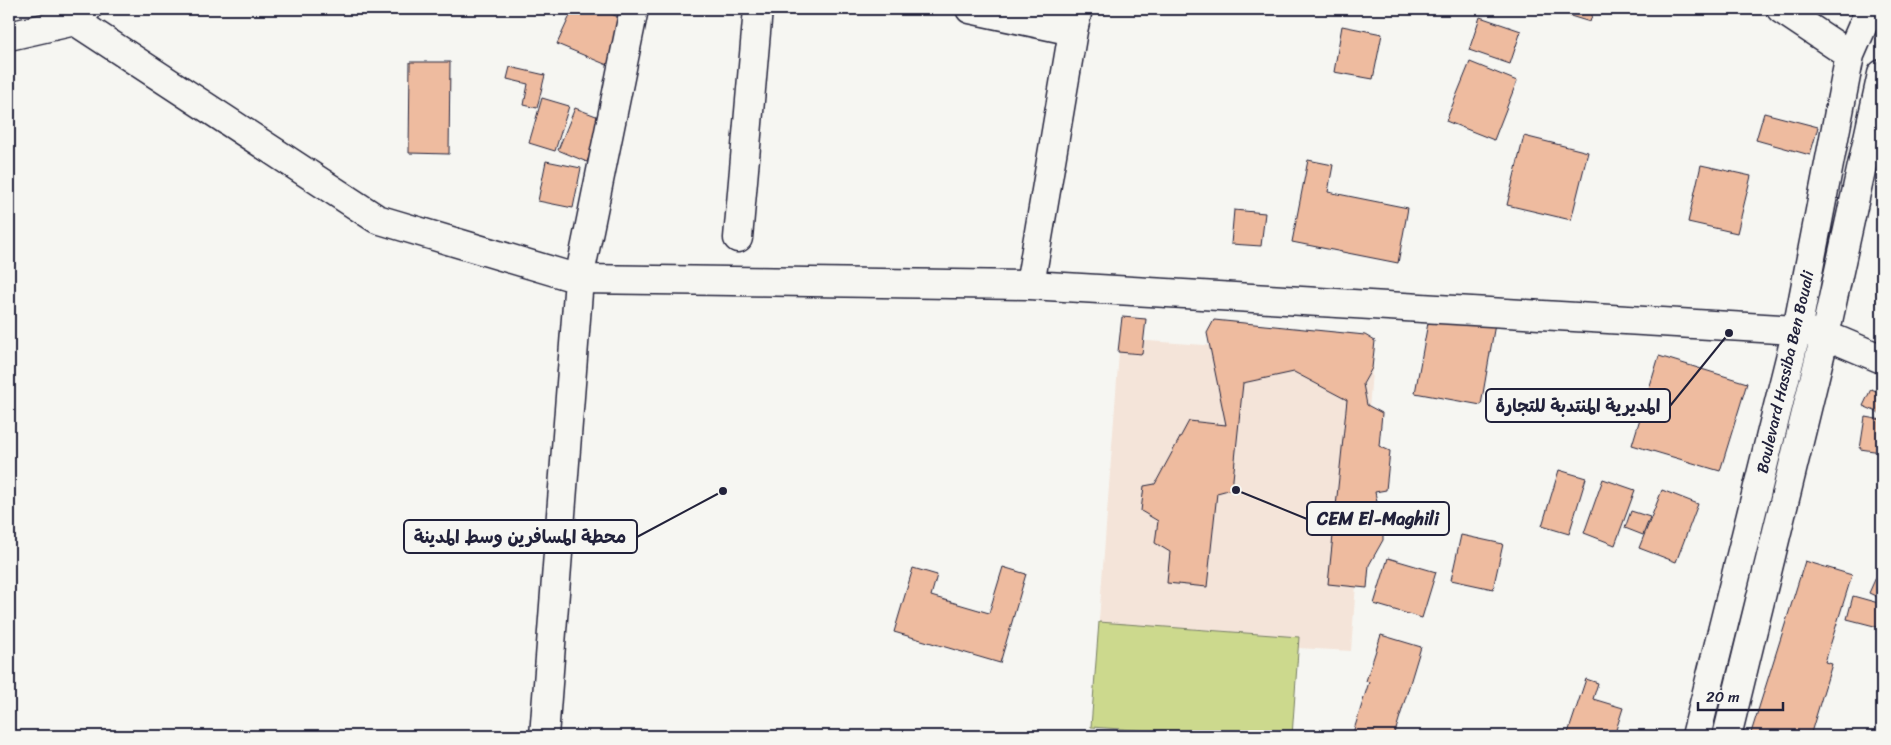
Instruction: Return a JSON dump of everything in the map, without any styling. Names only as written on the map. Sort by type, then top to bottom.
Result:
[{"type":"street","points":[[544,736],[579,279],[634,9]]},
{"type":"street","points":[[738,238],[758,9]]},
{"type":"street","points":[[970,9],[1075,20],[1030,284]]},
{"type":"street","points":[[1781,9],[1850,55]]},
{"type":"street","name":"Boulevard Hassiba Ben Bouali","points":[[1696,736],[1797,330],[1850,55],[1870,9]]},
{"type":"street","points":[[9,36],[78,13],[377,219],[579,279],[1030,284],[1797,330],[1825,335],[1882,359]]},
{"type":"street","points":[[1727,736],[1825,335],[1882,74]]},
{"type":"shaded area","points":[[1120,339],[1373,357],[1351,651],[1298,648],[1292,736],[1224,736],[1091,727]]},
{"type":"green space","points":[[1099,622],[1299,637],[1292,736],[1224,736],[1091,727]]},
{"type":"building","points":[[573,9],[599,9],[631,22],[612,67],[557,44]]},
{"type":"building","points":[[1555,9],[1594,9],[1590,22],[1554,11]]},
{"type":"building","points":[[1480,17],[1521,31],[1510,64],[1469,50]]},
{"type":"building","points":[[1342,26],[1382,34],[1373,79],[1334,72]]},
{"type":"building","points":[[410,62],[450,62],[449,154],[409,153]]},
{"type":"building","points":[[1470,62],[1517,81],[1494,140],[1446,121]]},
{"type":"building","points":[[510,67],[545,75],[537,108],[524,105],[528,84],[507,79]]},
{"type":"building","points":[[542,98],[569,106],[555,151],[529,143]]},
{"type":"building","points":[[575,108],[604,119],[587,162],[558,150]]},
{"type":"building","points":[[1764,113],[1818,127],[1810,155],[1756,140]]},
{"type":"building","points":[[1524,136],[1588,152],[1571,220],[1507,205]]},
{"type":"building","points":[[1308,160],[1333,165],[1328,192],[1408,208],[1398,263],[1292,242]]},
{"type":"building","points":[[546,161],[581,168],[573,208],[538,201]]},
{"type":"building","points":[[1701,165],[1751,176],[1737,233],[1688,222]]},
{"type":"building","points":[[1234,210],[1265,213],[1261,246],[1231,244]]},
{"type":"building","points":[[1430,312],[1495,324],[1481,405],[1415,393]]},
{"type":"building","points":[[1122,317],[1146,319],[1142,354],[1118,352]]},
{"type":"building","points":[[1214,320],[1365,335],[1375,341],[1372,368],[1363,384],[1367,405],[1382,413],[1379,446],[1390,451],[1386,490],[1375,492],[1383,540],[1369,565],[1367,588],[1328,584],[1347,400],[1294,372],[1243,383],[1232,489],[1217,493],[1207,587],[1167,583],[1170,552],[1155,543],[1158,521],[1141,511],[1144,486],[1155,484],[1189,421],[1226,425],[1207,333]]},
{"type":"building","points":[[1659,356],[1747,383],[1720,471],[1632,445]]},
{"type":"building","points":[[1871,389],[1882,393],[1882,414],[1863,406]]},
{"type":"building","points":[[1865,417],[1882,420],[1881,452],[1860,449]]},
{"type":"building","points":[[1559,470],[1586,478],[1569,534],[1542,526]]},
{"type":"building","points":[[1603,479],[1635,490],[1615,545],[1584,533]]},
{"type":"building","points":[[1662,490],[1698,504],[1676,562],[1639,548]]},
{"type":"building","points":[[1631,511],[1650,517],[1643,535],[1625,528]]},
{"type":"building","points":[[1461,535],[1503,544],[1493,589],[1451,580]]},
{"type":"building","points":[[1388,558],[1436,572],[1422,618],[1374,604]]},
{"type":"building","points":[[1805,561],[1852,575],[1825,662],[1832,664],[1810,736],[1750,736]]},
{"type":"building","points":[[1882,564],[1882,599],[1869,593]]},
{"type":"building","points":[[1003,567],[1026,574],[1000,663],[894,632],[913,568],[937,575],[931,596],[989,613]]},
{"type":"building","points":[[1853,596],[1882,604],[1882,628],[1847,619]]},
{"type":"building","points":[[1381,635],[1421,647],[1394,736],[1352,736],[1369,682],[1366,681]]},
{"type":"building","points":[[1586,679],[1598,683],[1593,699],[1623,708],[1614,736],[1567,736]]},
{"type":"place","name":"المديرية المنتدبة للتجارة","points":[[1729,333]]},
{"type":"place","name":"CEM El-Maghili","points":[[1236,490]]},
{"type":"place","name":"محطة المسافرين وسط المدينة","points":[[723,491]]}]
